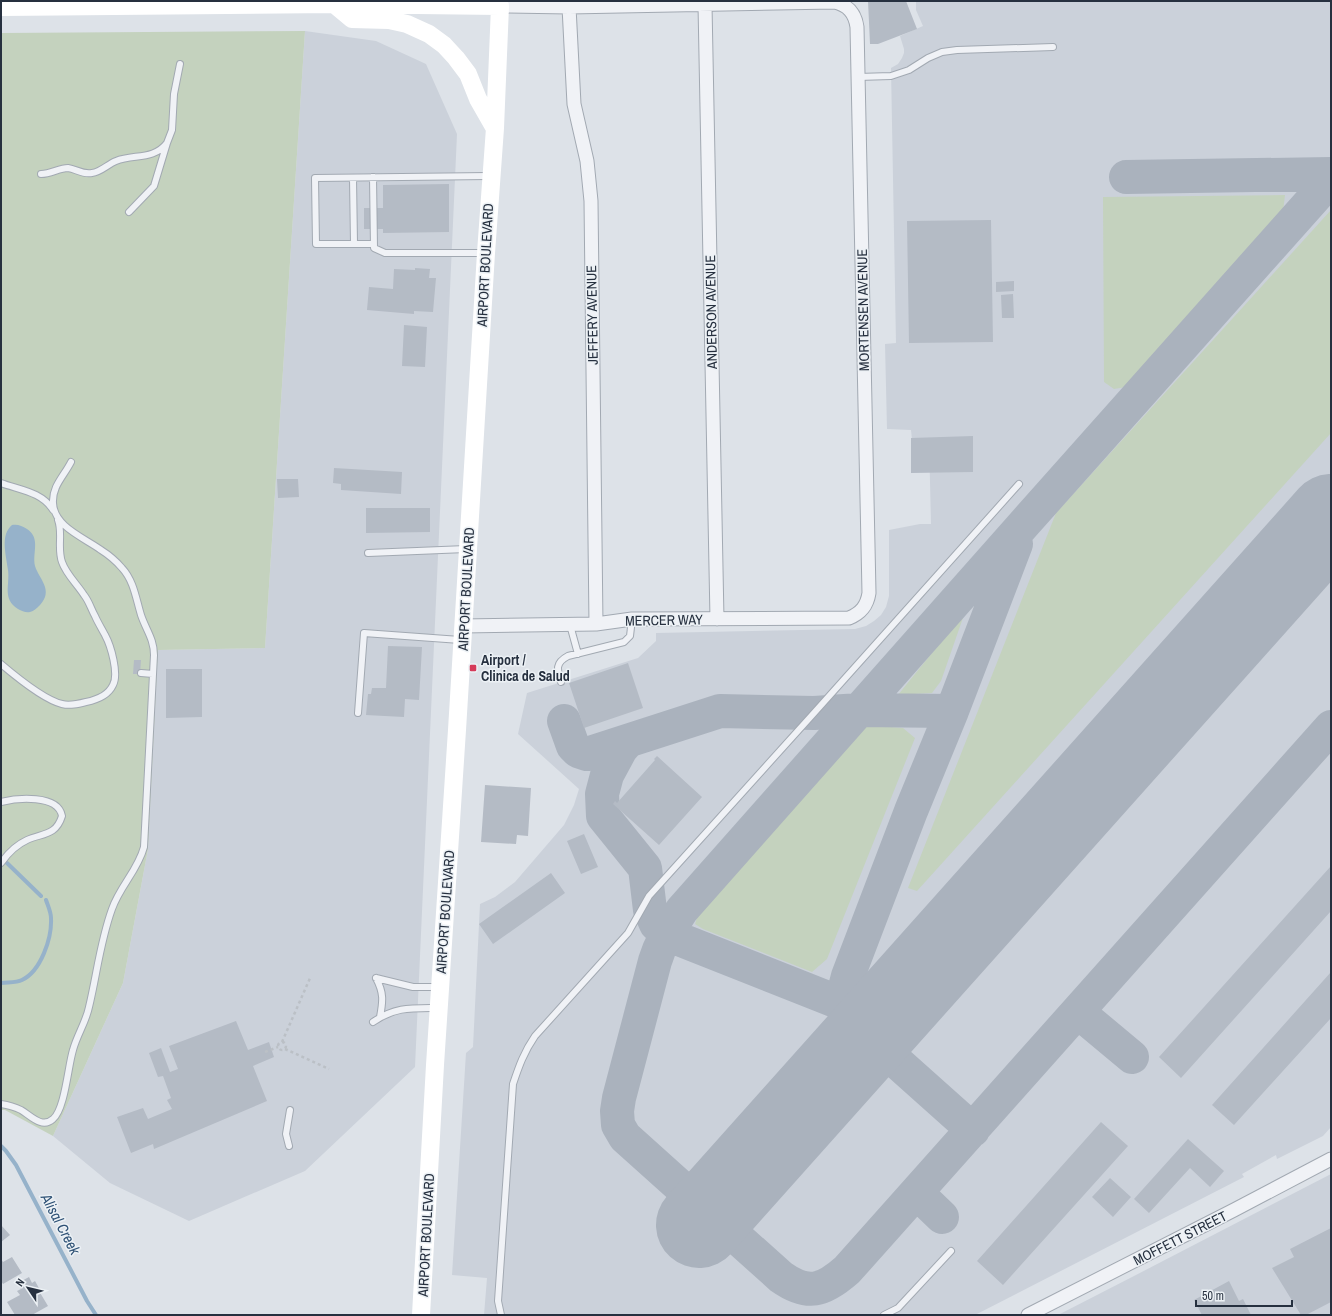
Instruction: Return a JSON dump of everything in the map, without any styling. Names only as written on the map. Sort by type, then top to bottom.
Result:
[{"type":"main road","points":[[1,7],[334,4],[500,6]]},
{"type":"main road","points":[[334,4],[352,19],[389,20],[407,24],[429,34],[444,45],[468,74],[478,99],[494,128]]},
{"type":"main road","name":"AIRPORT BOULEVARD","points":[[421,1315],[494,128],[500,6]]},
{"type":"street","points":[[500,6],[569,7],[704,3],[834,2]]},
{"type":"street","name":"MORTENSEN AVENUE","points":[[834,2],[844,5],[851,11],[856,19],[857,27],[870,593],[868,602],[863,610]]},
{"type":"street","name":"ANDERSON AVENUE","points":[[704,3],[717,619]]},
{"type":"street","name":"JEFFERY AVENUE","points":[[569,7],[574,104],[587,161],[591,201],[596,624]]},
{"type":"street","name":"MERCER WAY","points":[[463,633],[596,624],[632,619],[849,618],[863,610]]},
{"type":"street","name":"MOFFETT STREET","points":[[1028,1315],[1331,1159]]},
{"type":"lane","points":[[858,77],[891,76],[909,70],[928,58],[942,52],[957,50],[1053,48]]},
{"type":"lane","points":[[130,212],[154,186],[172,130],[174,94],[180,64]]},
{"type":"lane","points":[[41,174],[48,174],[67,168],[85,173],[92,173],[122,159],[152,154],[161,150],[167,144]]},
{"type":"lane","points":[[374,244],[316,244],[315,178],[491,176]]},
{"type":"lane","points":[[373,177],[374,248],[385,253],[486,253]]},
{"type":"lane","points":[[353,178],[354,244]]},
{"type":"lane","points":[[1,664],[25,683],[62,705],[80,704],[101,697],[108,692],[114,682],[115,670],[106,635],[84,595],[62,562],[60,528],[53,503],[55,489],[71,462]]},
{"type":"lane","points":[[1,483],[41,497],[48,502],[56,515],[67,527],[102,550],[126,572],[152,639],[154,650],[144,847],[136,867],[116,897],[108,920],[101,944],[88,1012],[71,1055],[59,1111],[53,1119],[42,1123],[34,1120],[25,1112],[15,1107],[1,1104]]},
{"type":"lane","points":[[501,1315],[498,1301],[513,1084],[521,1060],[527,1048],[535,1036],[628,933],[649,896],[1019,484]]},
{"type":"lane","points":[[368,553],[468,549]]},
{"type":"lane","points":[[561,682],[558,672],[559,663],[563,659],[568,656],[624,642],[628,639],[631,633],[632,619]]},
{"type":"lane","points":[[570,625],[578,654]]},
{"type":"lane","points":[[358,713],[364,633],[463,633]]},
{"type":"lane","points":[[141,673],[153,674]]},
{"type":"lane","points":[[1,802],[40,800],[52,803],[59,809],[62,816],[57,826],[53,830],[47,834],[33,837],[18,845],[10,851],[1,863]]},
{"type":"lane","points":[[380,1018],[382,997],[381,988],[376,978],[413,987],[440,988]]},
{"type":"lane","points":[[373,1022],[395,1010],[411,1008],[439,1008]]},
{"type":"lane","points":[[289,1146],[286,1137],[290,1110]]},
{"type":"lane","points":[[884,1315],[898,1308],[951,1251]]},
{"type":"path","points":[[265,1052],[278,1047],[279,1043],[282,1042],[311,976]]},
{"type":"path","points":[[282,1042],[285,1044],[284,1048]]},
{"type":"path","points":[[278,1047],[282,1050],[284,1048],[329,1069]]},
{"type":"shaded area","points":[[916,1],[1331,1],[1331,1127],[1323,1136],[1277,1159],[1276,1155],[1242,1174],[1244,1177],[975,1315],[484,1315],[487,1278],[452,1275],[466,1053],[473,1047],[480,904],[495,897],[515,882],[564,825],[574,805],[579,789],[518,734],[527,693],[638,658],[656,641],[656,633],[855,629],[866,626],[881,615],[886,607],[889,596],[889,530],[920,524],[931,524],[929,439],[912,440],[911,430],[887,429],[885,344],[896,343],[891,68],[898,64],[904,53],[900,36],[923,26],[916,10]]},
{"type":"shaded area","points":[[305,31],[376,41],[426,64],[457,134],[415,1067],[305,1171],[189,1221],[110,1183],[53,1136],[123,983],[148,849],[158,650],[265,648]]},
{"type":"shaded area","points":[[1331,1174],[1331,1315],[1058,1315],[1134,1276]]},
{"type":"green space","points":[[305,31],[265,648],[158,650],[148,849],[123,983],[53,1136],[5,1110],[1,1110],[1,33]]},
{"type":"green space","points":[[1285,195],[1283,212],[1126,387],[1114,389],[1104,382],[1103,197]]},
{"type":"green space","points":[[1331,210],[1331,433],[917,891],[908,888],[1056,513]]},
{"type":"green space","points":[[965,612],[941,681],[932,693],[898,695]]},
{"type":"green space","points":[[867,725],[903,728],[915,738],[827,959],[812,972],[703,929],[695,924],[699,911]]},
{"type":"water","points":[[12,525],[22,526],[34,537],[35,566],[46,589],[44,600],[37,608],[30,612],[18,609],[13,605],[8,596],[8,570],[5,539],[8,529]]},
{"type":"building","points":[[868,1],[906,1],[917,29],[878,44],[870,44]]},
{"type":"building","points":[[449,184],[449,232],[383,233],[383,229],[364,229],[364,208],[383,208],[383,185]]},
{"type":"building","points":[[991,220],[993,342],[909,343],[907,221]]},
{"type":"building","points":[[415,268],[430,269],[429,278],[436,278],[433,312],[414,311],[414,314],[367,310],[369,287],[393,289],[394,269],[415,270]]},
{"type":"building","points":[[1014,281],[1014,291],[996,292],[996,282]]},
{"type":"building","points":[[1013,294],[1014,318],[1002,318],[1001,295]]},
{"type":"building","points":[[404,325],[427,327],[425,367],[402,366]]},
{"type":"building","points":[[973,436],[973,472],[911,473],[911,438]]},
{"type":"building","points":[[334,468],[402,472],[401,494],[341,490],[341,484],[333,483]]},
{"type":"building","points":[[277,479],[298,479],[299,497],[278,498]]},
{"type":"building","points":[[366,508],[430,508],[430,532],[366,533]]},
{"type":"building","points":[[388,646],[422,647],[419,700],[405,699],[404,717],[366,715],[368,694],[371,694],[372,688],[386,688]]},
{"type":"building","points":[[134,660],[141,660],[140,674],[133,674]]},
{"type":"building","points":[[628,663],[643,708],[584,728],[569,683]]},
{"type":"building","points":[[166,669],[202,669],[202,717],[166,718]]},
{"type":"building","points":[[657,756],[702,797],[659,845],[613,804],[615,801],[617,803]]},
{"type":"building","points":[[485,785],[531,788],[528,836],[517,835],[516,844],[481,842]]},
{"type":"building","points":[[584,834],[598,867],[581,874],[567,841]]},
{"type":"building","points":[[1331,866],[1331,911],[1181,1078],[1159,1057]]},
{"type":"building","points":[[551,873],[565,893],[493,944],[479,924]]},
{"type":"building","points":[[1331,972],[1331,1018],[1234,1125],[1212,1105]]},
{"type":"building","points":[[236,1021],[248,1050],[269,1042],[274,1057],[253,1066],[267,1101],[154,1149],[153,1144],[131,1153],[117,1117],[143,1108],[148,1119],[172,1109],[167,1100],[171,1098],[163,1076],[158,1077],[149,1053],[161,1048],[170,1072],[178,1069],[169,1046]]},
{"type":"building","points":[[1101,1122],[1128,1146],[1003,1285],[977,1261]]},
{"type":"building","points":[[1188,1139],[1224,1171],[1210,1187],[1190,1168],[1149,1213],[1134,1199]]},
{"type":"building","points":[[1110,1178],[1131,1197],[1113,1217],[1092,1197]]},
{"type":"building","points":[[1,1225],[10,1235],[1,1242]]},
{"type":"building","points":[[1331,1228],[1331,1302],[1306,1315],[1301,1315],[1272,1268],[1294,1257],[1290,1249]]},
{"type":"building","points":[[12,1257],[22,1273],[3,1284],[1,1281],[1,1259],[3,1262]]},
{"type":"building","points":[[29,1277],[32,1283],[35,1281],[48,1306],[32,1315],[15,1315],[7,1302],[20,1295],[17,1291],[21,1289],[18,1283]]},
{"type":"building","points":[[1229,1281],[1239,1301],[1243,1299],[1251,1315],[1202,1315],[1194,1300]]},
{"type":"waterway","points":[[7,863],[41,896]]},
{"type":"waterway","points":[[1,983],[22,980],[29,976],[40,962],[50,935],[51,926],[51,918],[46,900]]},
{"type":"waterway","name":"Alisal Creek","points":[[1,1146],[16,1165],[87,1301],[96,1315]]},
{"type":"taxiway","points":[[1126,177],[1331,174]]},
{"type":"taxiway","points":[[1331,179],[682,910],[670,928],[657,954],[619,1098],[617,1111],[618,1125],[625,1137],[781,1277],[799,1287],[807,1289],[830,1283],[847,1270],[1331,727]]},
{"type":"taxiway","points":[[973,1130],[851,1021],[845,1009],[844,994],[848,976],[911,811],[952,711],[1016,544]]},
{"type":"taxiway","points":[[564,721],[573,746],[578,751],[587,754],[720,711],[814,713],[860,710],[952,711]]},
{"type":"taxiway","points":[[628,741],[621,749],[607,775],[602,794],[603,816],[645,868],[650,910],[656,924],[666,934],[843,1004]]},
{"type":"taxiway","points":[[1078,1012],[1132,1057]]},
{"type":"taxiway","points":[[917,1193],[942,1217]]},
{"type":"runway","points":[[699,1225],[1331,517]]},
{"type":"place","name":"Airport / Clinica de Salud","points":[[473,668]]}]
